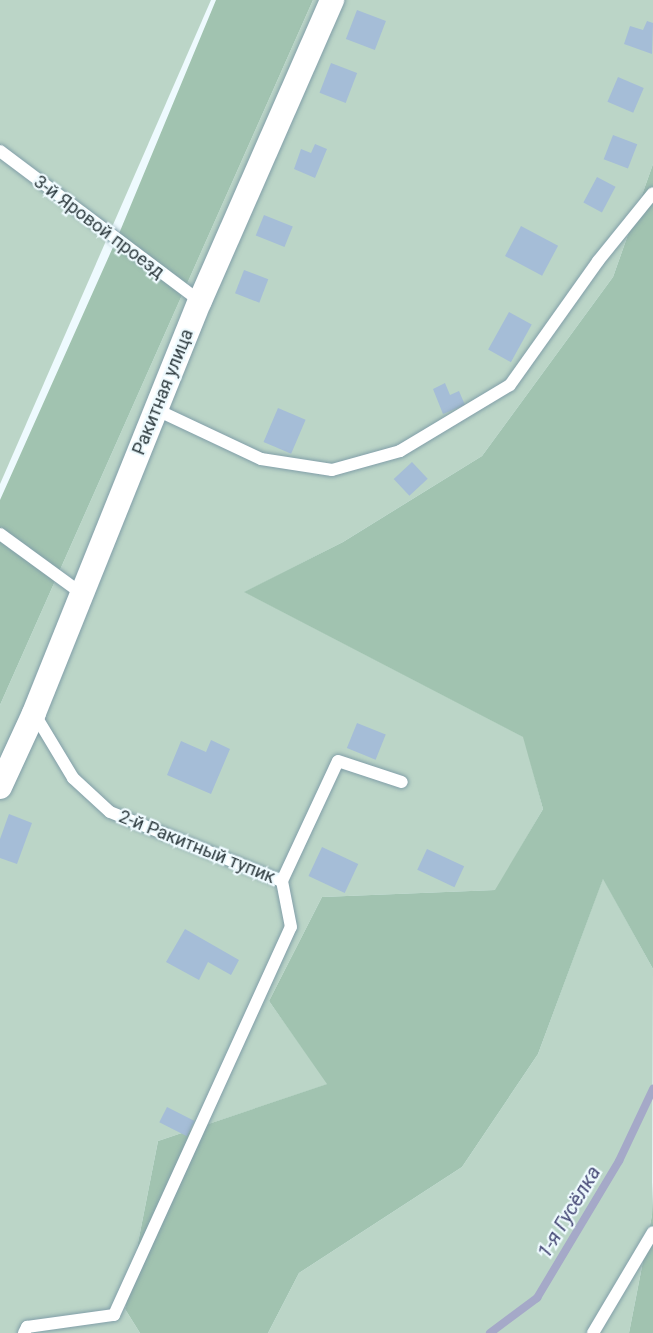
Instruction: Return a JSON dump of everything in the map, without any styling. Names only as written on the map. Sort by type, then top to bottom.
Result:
[{"type":"street","name":"Ракитная улица","points":[[0,787],[34,713],[200,301],[332,0]]},
{"type":"lane","name":"3-й Яровой проезд","points":[[0,151],[200,301]]},
{"type":"lane","points":[[158,410],[261,459],[332,470],[400,451],[510,385],[598,261],[653,193]]},
{"type":"lane","points":[[0,534],[81,593]]},
{"type":"lane","name":"2-й Ракитный тупик","points":[[34,713],[73,777],[111,812],[282,881],[338,761],[402,782]]},
{"type":"lane","points":[[24,1333],[27,1328],[114,1315],[291,927],[282,881]]},
{"type":"lane","points":[[593,1333],[653,1232]]},
{"type":"green space","points":[[0,0],[211,0],[0,484]]},
{"type":"green space","points":[[216,0],[313,0],[0,705],[0,500],[118,236]]},
{"type":"green space","points":[[313,0],[653,0],[653,164],[613,277],[482,456],[343,542],[245,592],[524,737],[543,809],[496,890],[322,897],[269,1001],[328,1084],[158,1141],[125,1309],[140,1333],[0,1333],[0,705]]},
{"type":"green space","points":[[653,164],[653,969],[603,879],[538,1054],[462,1167],[299,1273],[268,1333],[140,1333],[125,1309],[158,1141],[327,1084],[269,1001],[322,897],[495,890],[543,809],[523,737],[244,592],[343,542],[482,456],[613,277]]},
{"type":"green space","points":[[603,878],[653,969],[652,1215],[629,1333],[268,1333],[299,1273],[462,1167],[538,1054]]},
{"type":"green space","points":[[653,1182],[653,1333],[629,1333],[652,1215]]},
{"type":"building","points":[[357,10],[386,21],[375,50],[346,39]]},
{"type":"building","points":[[647,21],[653,23],[652,54],[624,44],[630,26],[643,30]]},
{"type":"building","points":[[331,63],[357,73],[346,103],[320,93]]},
{"type":"building","points":[[618,77],[644,88],[633,113],[607,102]]},
{"type":"building","points":[[613,135],[637,144],[628,169],[604,159]]},
{"type":"building","points":[[315,144],[327,149],[315,178],[294,169],[301,149],[311,153]]},
{"type":"building","points":[[597,177],[616,187],[602,212],[583,203]]},
{"type":"building","points":[[264,215],[293,227],[285,247],[256,235]]},
{"type":"building","points":[[521,226],[558,246],[542,276],[505,256]]},
{"type":"building","points":[[244,270],[268,279],[259,303],[235,293]]},
{"type":"building","points":[[509,312],[532,325],[511,362],[488,350]]},
{"type":"building","points":[[445,383],[450,395],[459,391],[465,405],[443,414],[433,389]]},
{"type":"building","points":[[278,408],[306,420],[291,454],[264,442]]},
{"type":"building","points":[[412,462],[428,479],[409,496],[394,479]]},
{"type":"building","points":[[357,723],[386,735],[376,760],[347,748]]},
{"type":"building","points":[[211,740],[230,749],[211,794],[167,775],[181,741],[206,752]]},
{"type":"building","points":[[9,814],[32,823],[17,864],[0,858],[0,839]]},
{"type":"building","points":[[322,847],[358,864],[345,893],[308,876]]},
{"type":"building","points":[[427,849],[464,866],[454,887],[417,870]]},
{"type":"building","points":[[185,929],[239,960],[231,975],[208,962],[199,980],[166,962]]},
{"type":"building","points":[[167,1107],[195,1121],[187,1136],[159,1122]]},
{"type":"waterway","name":"1-я Гусёлка","points":[[490,1333],[537,1298],[619,1161],[653,1089]]}]
